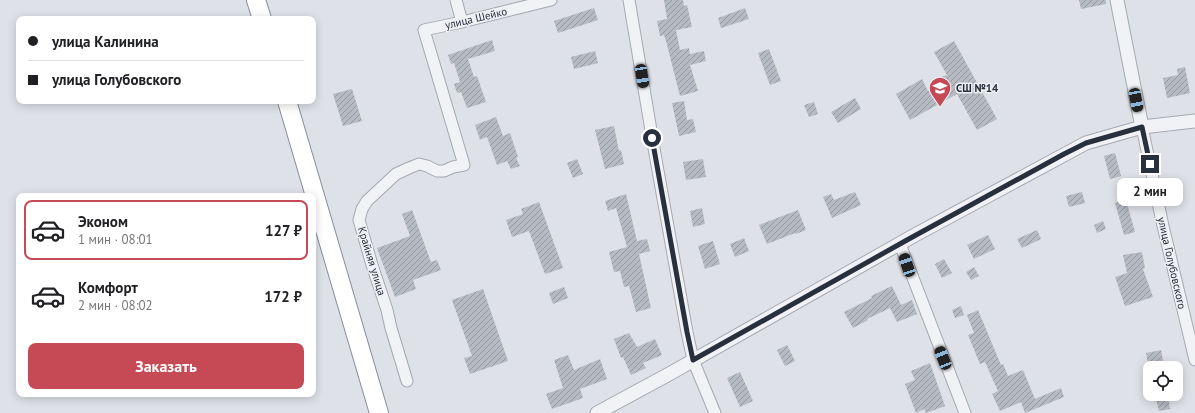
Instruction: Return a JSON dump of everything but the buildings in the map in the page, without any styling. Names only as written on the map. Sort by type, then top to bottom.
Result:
[{"type":"highway","points":[[256,0],[261,16]]},
{"type":"highway","points":[[288,104],[314,193]]},
{"type":"highway","points":[[316,199],[379,413]]},
{"type":"street","points":[[456,0],[462,22]]},
{"type":"street","name":"улица Шейко","points":[[424,30],[551,0]]},
{"type":"street","points":[[629,0],[654,154],[685,324],[693,360],[715,413]]},
{"type":"street","name":"улица Голубовского","points":[[1117,0],[1163,226],[1195,360]]},
{"type":"street","name":"Крайняя улица","points":[[407,381],[391,328],[388,310],[372,265],[359,220],[362,209],[367,201],[396,174],[419,164],[437,171],[444,171],[464,165],[424,30]]},
{"type":"street","points":[[597,413],[900,244],[1086,143],[1142,127],[1195,121]]},
{"type":"street","points":[[900,244],[965,413]]},
{"type":"place","name":"СШ №14","points":[[940,108]]},
{"type":"route","points":[[652,138],[693,360],[907,240],[1086,143],[1142,127],[1150,164]]}]
